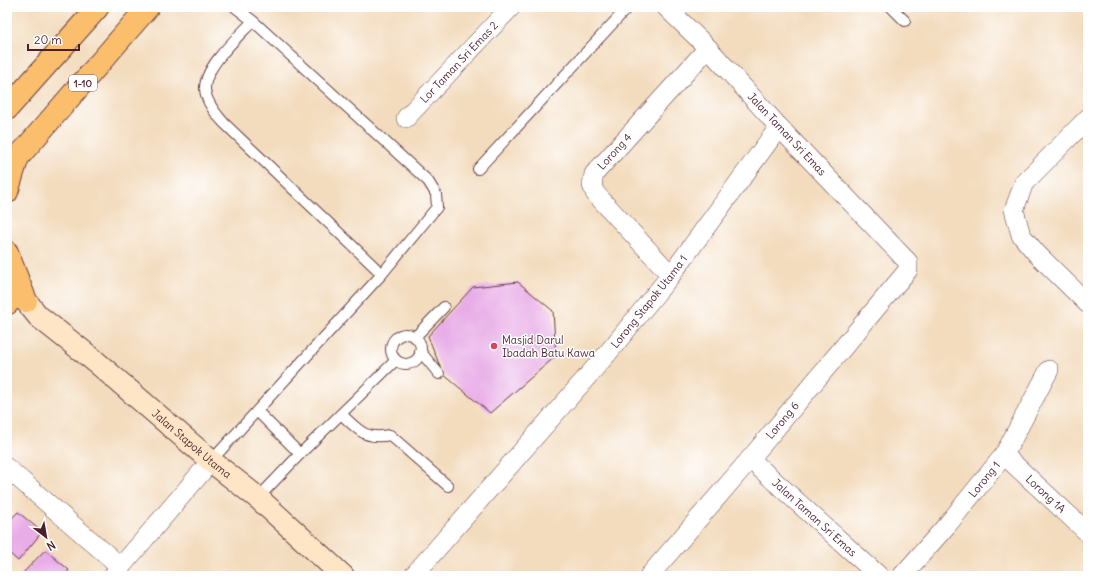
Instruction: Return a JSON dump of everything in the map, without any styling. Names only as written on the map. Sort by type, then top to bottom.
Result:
[{"type":"highway","points":[[7,109],[98,7]]},
{"type":"highway","name":"1-10","points":[[12,165],[148,7]]},
{"type":"highway","points":[[7,192],[12,165]]},
{"type":"highway","points":[[7,252],[15,303]]},
{"type":"main road","name":"Jalan Stapok Utama","points":[[15,303],[95,360],[211,461],[258,498],[343,576]]},
{"type":"street","name":"Lor Taman Sri Emas 2","points":[[406,118],[511,7]]},
{"type":"street","name":"Jalan Taman Sri Emas","points":[[678,11],[708,48],[779,127],[908,262]]},
{"type":"street","name":"Lorong 4","points":[[671,275],[595,193],[592,185],[594,174],[708,48]]},
{"type":"street","points":[[1088,118],[1024,183],[1014,210],[1021,235],[1037,254],[1088,304]]},
{"type":"street","name":"Lorong Stapok Utama 1","points":[[413,576],[607,354],[671,275],[779,127]]},
{"type":"street","name":"Lorong 6","points":[[649,576],[750,459],[908,270],[908,262]]},
{"type":"street","name":"Lorong 1","points":[[902,576],[948,524],[1004,455],[1049,370]]},
{"type":"street","name":"Lorong 1A","points":[[1004,455],[1088,533]]},
{"type":"street","name":"Jalan Taman Sri Emas","points":[[750,459],[879,576]]},
{"type":"street","points":[[7,468],[117,572],[211,461]]},
{"type":"lane","points":[[211,461],[382,274],[438,207],[436,194],[428,181],[253,21],[235,7]]},
{"type":"lane","points":[[478,169],[628,7]]},
{"type":"lane","points":[[891,7],[905,21]]},
{"type":"lane","points":[[253,21],[221,56],[208,75],[205,89],[208,100],[224,123],[382,274]]},
{"type":"lane","points":[[415,337],[444,308]]},
{"type":"lane","points":[[402,334],[415,337],[419,341],[420,351],[416,359],[413,362],[404,363],[396,360],[393,356],[391,348],[394,339],[402,334]]},
{"type":"lane","points":[[420,351],[439,374]]},
{"type":"lane","points":[[258,498],[300,454],[396,360]]},
{"type":"lane","points":[[256,411],[300,454]]},
{"type":"lane","points":[[341,414],[364,434],[378,437],[390,435],[448,486]]},
{"type":"building","name":"Masjid Darul Ibadah Batu Kawa","points":[[518,282],[553,311],[556,356],[490,413],[443,374],[428,336],[473,287]]},
{"type":"building","points":[[18,512],[42,532],[18,561],[7,551],[7,523]]},
{"type":"building","points":[[45,550],[69,570],[64,576],[20,576]]},
{"type":"place","name":"Masjid Darul Ibadah Batu Kawa","points":[[494,346]]}]
